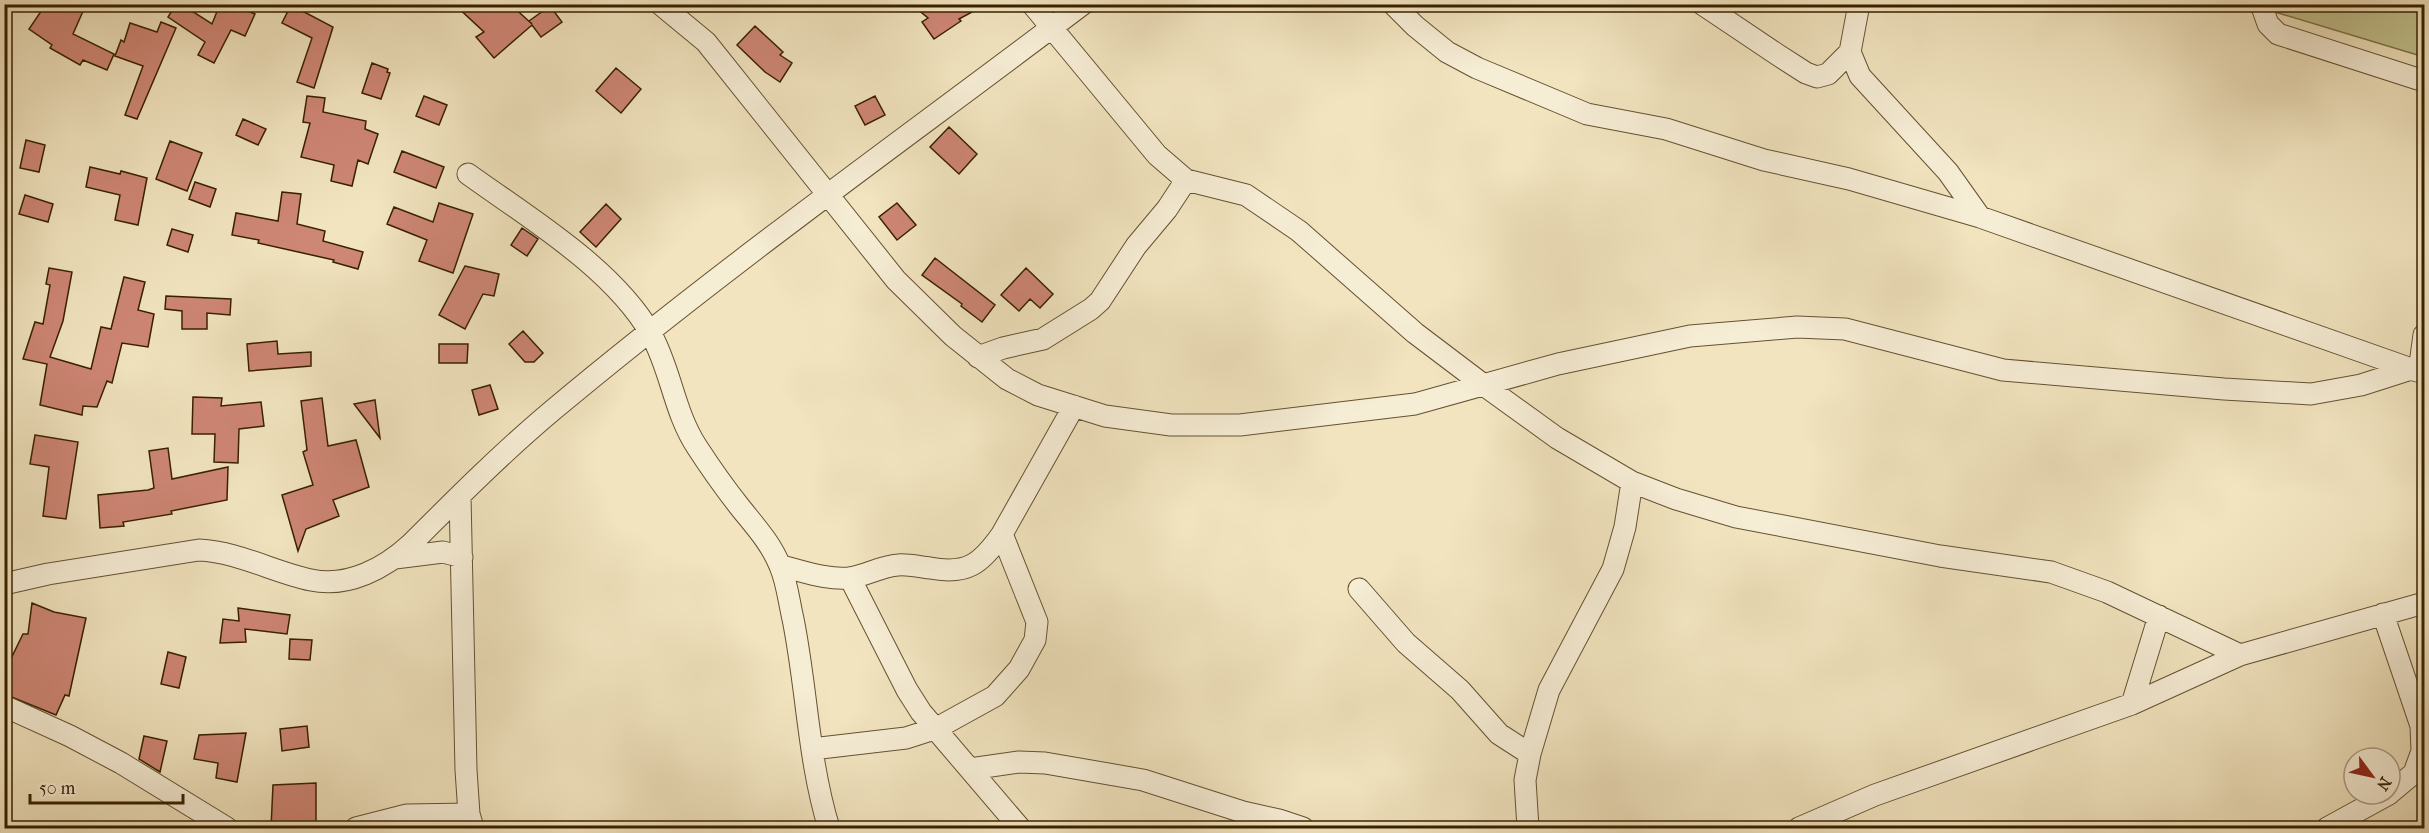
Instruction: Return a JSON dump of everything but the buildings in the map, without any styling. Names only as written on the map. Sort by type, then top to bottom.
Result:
[{"type":"street","points":[[660,4],[706,42],[896,280],[952,336],[1007,379],[1038,395],[1105,416],[1171,425],[1240,425],[1415,404],[1558,364],[1690,336],[1797,327],[1845,329],[2004,370],[2235,390],[2311,394],[2418,371]]},
{"type":"street","points":[[1032,4],[1157,155],[1186,180],[1246,195],[1299,231],[1415,333],[1485,386],[1557,438],[1632,482],[1676,500],[1748,519],[1940,556],[2051,572],[2107,592],[2240,655]]},
{"type":"street","points":[[4,584],[48,574],[200,550],[220,551],[312,580],[339,581],[367,573],[395,558],[552,411],[650,332],[827,195],[1083,4]]},
{"type":"street","points":[[1394,4],[1415,26],[1448,52],[1477,68],[1556,103],[1587,114],[1666,129],[1764,160],[1849,179],[1980,217],[2418,371]]},
{"type":"street","points":[[1702,4],[1806,73],[1817,76],[1828,74],[1851,52]]},
{"type":"street","points":[[1859,4],[1851,52],[1860,76],[1935,156],[1980,217]]},
{"type":"street","points":[[2261,4],[2268,24],[2278,34],[2424,81]]},
{"type":"street","points":[[468,174],[564,242],[596,269],[621,295],[650,332],[662,357],[680,417],[696,446],[766,540],[781,566],[801,665],[822,804],[829,828]]},
{"type":"street","points":[[978,357],[1003,348],[1043,339],[1091,309],[1100,301],[1136,246],[1167,209],[1186,180]]},
{"type":"street","points":[[2418,371],[2424,335]]},
{"type":"street","points":[[781,566],[832,578],[850,578],[898,565],[947,571],[963,570],[978,562],[990,552],[1002,534],[1074,406]]},
{"type":"street","points":[[1528,828],[1525,780],[1530,754],[1549,690],[1614,569],[1625,527],[1632,482]]},
{"type":"street","points":[[356,828],[407,815],[471,821],[466,770],[460,496]]},
{"type":"street","points":[[812,749],[906,738],[937,728],[994,696],[1019,669],[1035,640],[1037,622],[1002,534]]},
{"type":"street","points":[[395,558],[443,552],[462,557]]},
{"type":"street","points":[[850,578],[907,690],[921,712],[1020,828]]},
{"type":"street","points":[[1359,589],[1406,643],[1466,697],[1499,734],[1530,754]]},
{"type":"street","points":[[1799,828],[1875,795],[2132,704],[2240,655],[2424,603]]},
{"type":"street","points":[[2383,614],[2421,726],[2422,752],[2414,773],[2402,783]]},
{"type":"street","points":[[2132,704],[2159,616]]},
{"type":"street","points":[[4,706],[111,757],[227,828]]},
{"type":"street","points":[[970,769],[1019,762],[1045,763],[1143,780],[1243,812],[1303,828]]},
{"type":"street","points":[[2327,828],[2367,806]]},
{"type":"green space","points":[[2266,4],[2424,5],[2424,57],[2265,9]]}]
